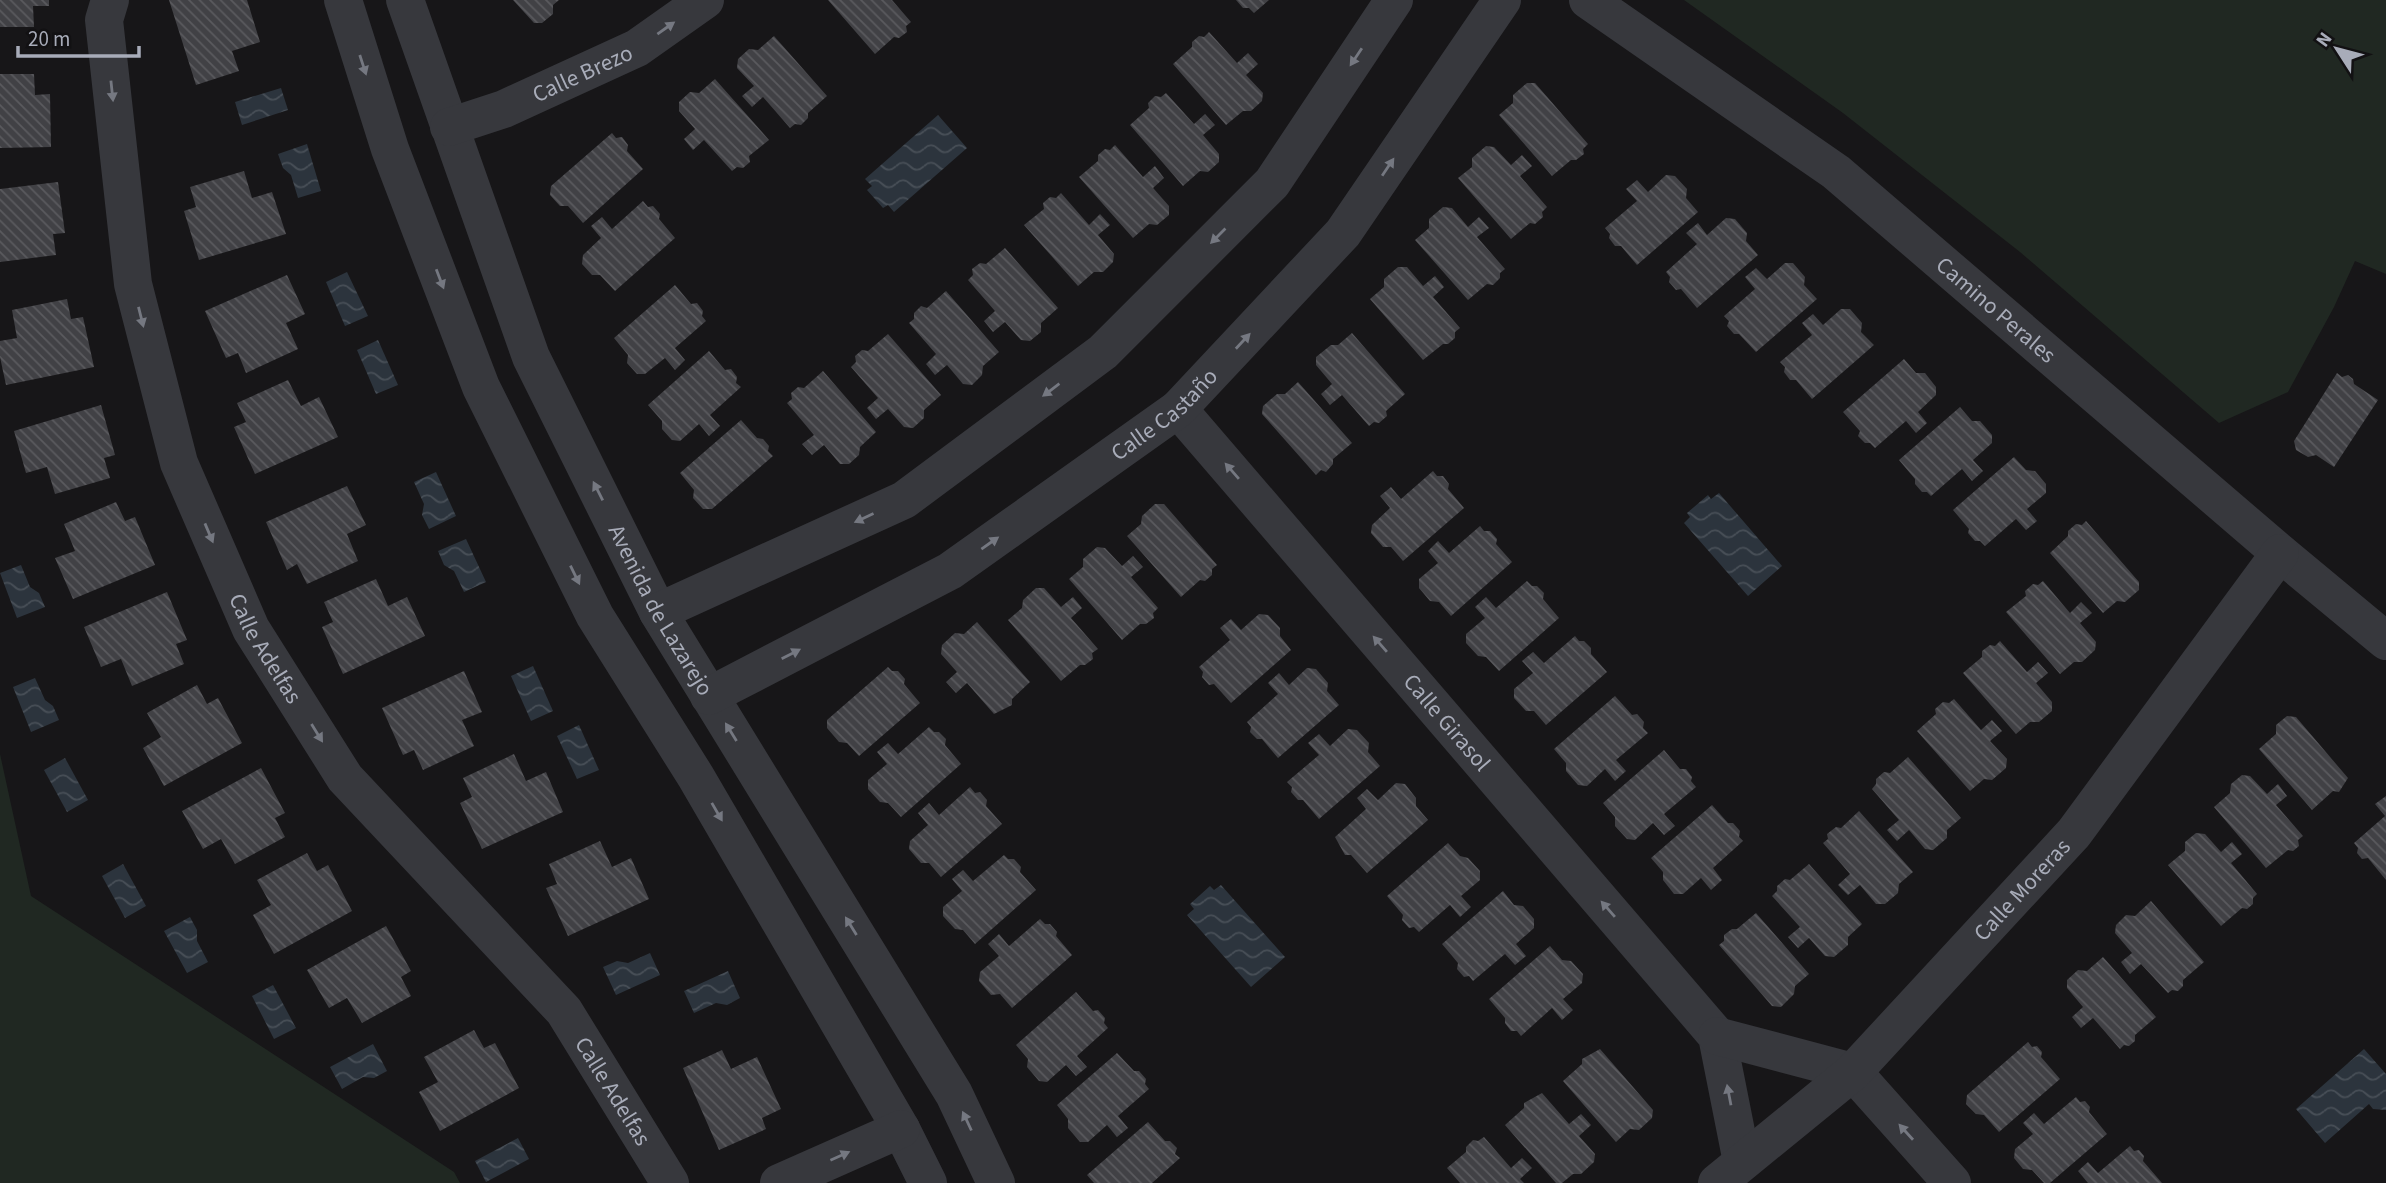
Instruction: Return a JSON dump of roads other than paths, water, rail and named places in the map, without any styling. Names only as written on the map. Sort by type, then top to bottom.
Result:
[{"type":"street","name":"Calle Adelfas","points":[[110,0],[104,20],[133,284],[179,463],[251,629],[345,778],[564,1012],[670,1183]]},
{"type":"street","points":[[343,0],[390,149],[481,387],[595,616],[696,777],[901,1129],[928,1183]]},
{"type":"street","name":"Avenida de Lazarejo","points":[[405,0],[531,357],[659,612],[954,1094],[996,1183]]},
{"type":"street","name":"Calle Brezo","points":[[449,127],[504,109],[637,48],[705,0]]},
{"type":"street","points":[[659,612],[904,500],[1103,352],[1272,183],[1394,0]]},
{"type":"street","name":"Calle Castaño","points":[[709,696],[950,571],[1178,410],[1343,233],[1502,0]]},
{"type":"street","name":"Camino Perales","points":[[1588,0],[1836,172],[2386,641]]},
{"type":"street","name":"Calle Girasol","points":[[1178,410],[1717,1036],[1730,1173]]},
{"type":"street","name":"Calle Moreras","points":[[1730,1173],[1853,1072],[2074,833],[2280,553]]},
{"type":"street","points":[[1717,1036],[1853,1072],[1952,1183]]},
{"type":"street","points":[[779,1183],[901,1129]]},
{"type":"water","points":[[281,88],[288,110],[242,125],[235,102]]},
{"type":"water","points":[[938,115],[967,148],[894,212],[888,205],[883,208],[867,190],[872,186],[865,179]]},
{"type":"water","points":[[307,144],[321,191],[298,198],[291,175],[283,168],[278,154]]},
{"type":"water","points":[[347,272],[368,316],[345,326],[326,282]]},
{"type":"water","points":[[378,340],[398,385],[376,394],[357,350]]},
{"type":"water","points":[[436,472],[456,516],[429,529],[422,515],[424,504],[414,482]]},
{"type":"water","points":[[1719,493],[1782,566],[1748,596],[1684,523],[1690,517],[1687,513],[1708,495],[1711,499]]},
{"type":"water","points":[[466,539],[486,582],[464,592],[454,571],[444,565],[438,551]]},
{"type":"water","points":[[21,565],[30,587],[39,593],[45,607],[17,618],[0,573]]},
{"type":"water","points":[[533,666],[553,711],[531,721],[511,676]]},
{"type":"water","points":[[35,678],[45,700],[53,706],[59,720],[31,732],[13,687]]},
{"type":"water","points":[[579,725],[599,770],[577,779],[557,736]]},
{"type":"water","points":[[65,758],[88,800],[67,812],[44,770]]},
{"type":"water","points":[[123,864],[146,906],[125,918],[102,876]]},
{"type":"water","points":[[1221,885],[1285,957],[1251,987],[1187,915],[1194,909],[1190,904],[1210,886],[1214,890]]},
{"type":"water","points":[[190,917],[197,930],[197,941],[208,962],[187,973],[164,931]]},
{"type":"water","points":[[650,953],[660,975],[616,995],[603,967],[617,961],[628,963]]},
{"type":"water","points":[[728,971],[740,998],[727,1005],[716,1003],[694,1013],[684,991]]},
{"type":"water","points":[[273,985],[296,1028],[274,1039],[252,996]]},
{"type":"water","points":[[373,1044],[387,1071],[374,1078],[363,1077],[342,1089],[330,1067]]},
{"type":"water","points":[[2364,1049],[2386,1074],[2386,1110],[2373,1109],[2369,1104],[2325,1143],[2296,1109]]},
{"type":"water","points":[[518,1138],[529,1159],[486,1182],[475,1161]]}]
